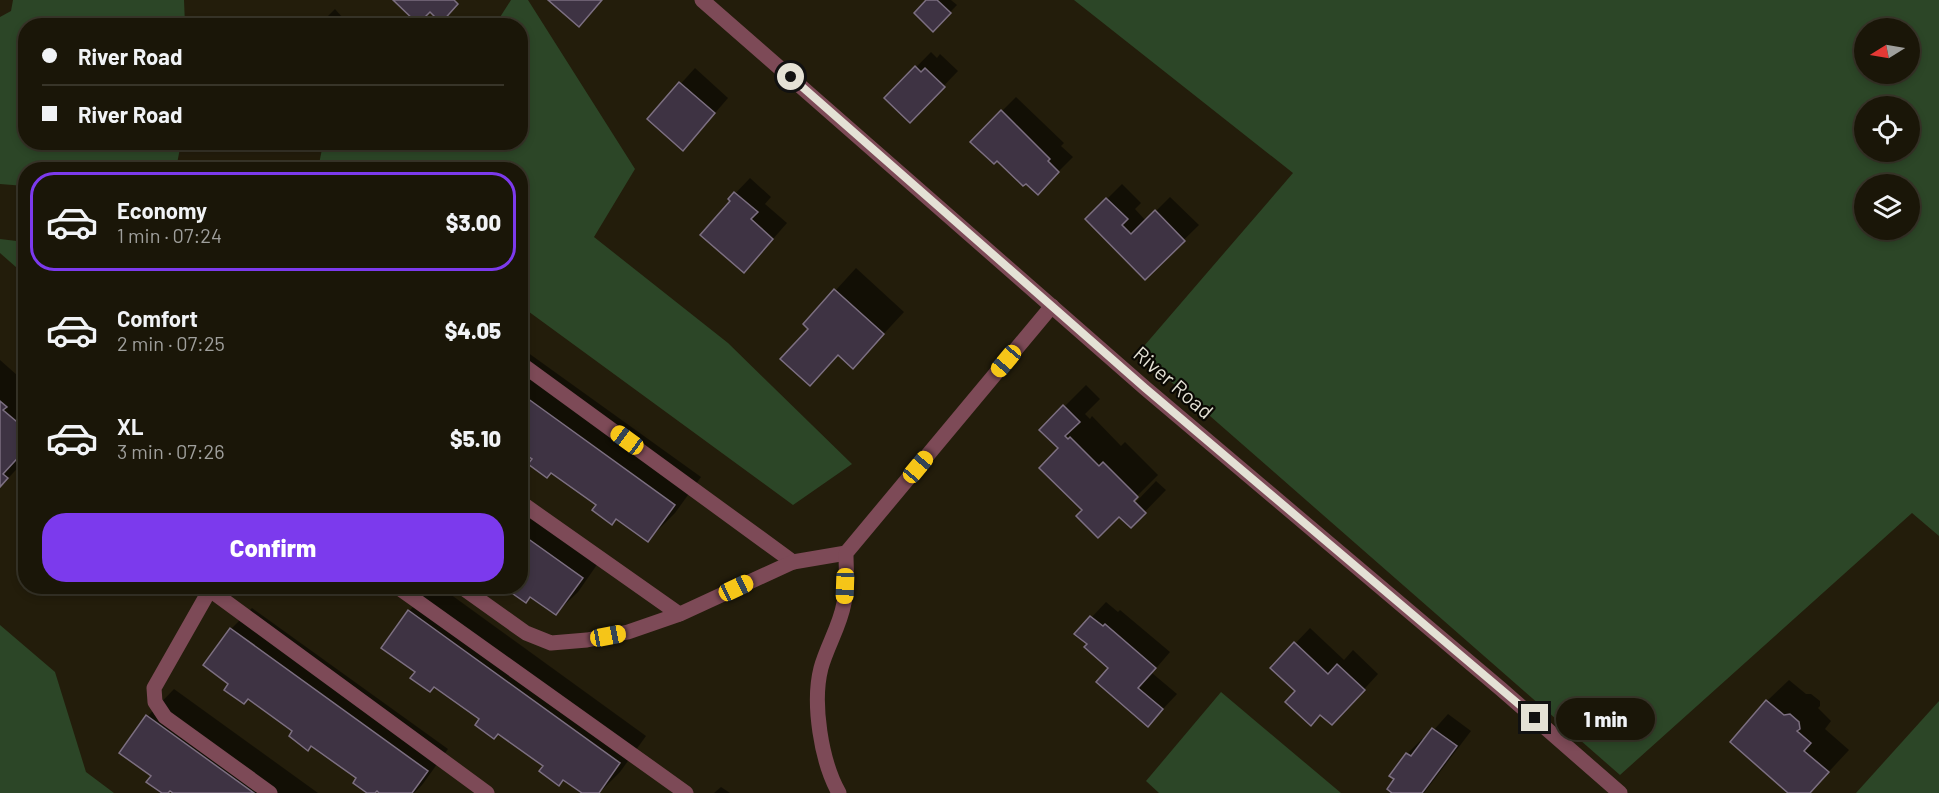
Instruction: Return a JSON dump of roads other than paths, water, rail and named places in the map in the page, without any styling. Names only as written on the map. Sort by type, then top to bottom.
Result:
[{"type":"street","name":"River Road","points":[[702,0],[1145,388],[1501,689],[1620,793]]},
{"type":"street","points":[[838,793],[827,763],[819,727],[816,697],[821,669],[844,603],[846,553],[1052,306]]},
{"type":"street","points":[[528,369],[793,562]]},
{"type":"street","points":[[528,508],[679,614]]},
{"type":"street","points":[[471,594],[526,633],[551,643],[587,640],[628,632],[679,614],[793,562],[846,553]]},
{"type":"street","points":[[208,594],[154,688],[155,702],[165,717],[270,793]]},
{"type":"street","points":[[219,594],[486,793]]},
{"type":"street","points":[[407,594],[686,793]]}]
